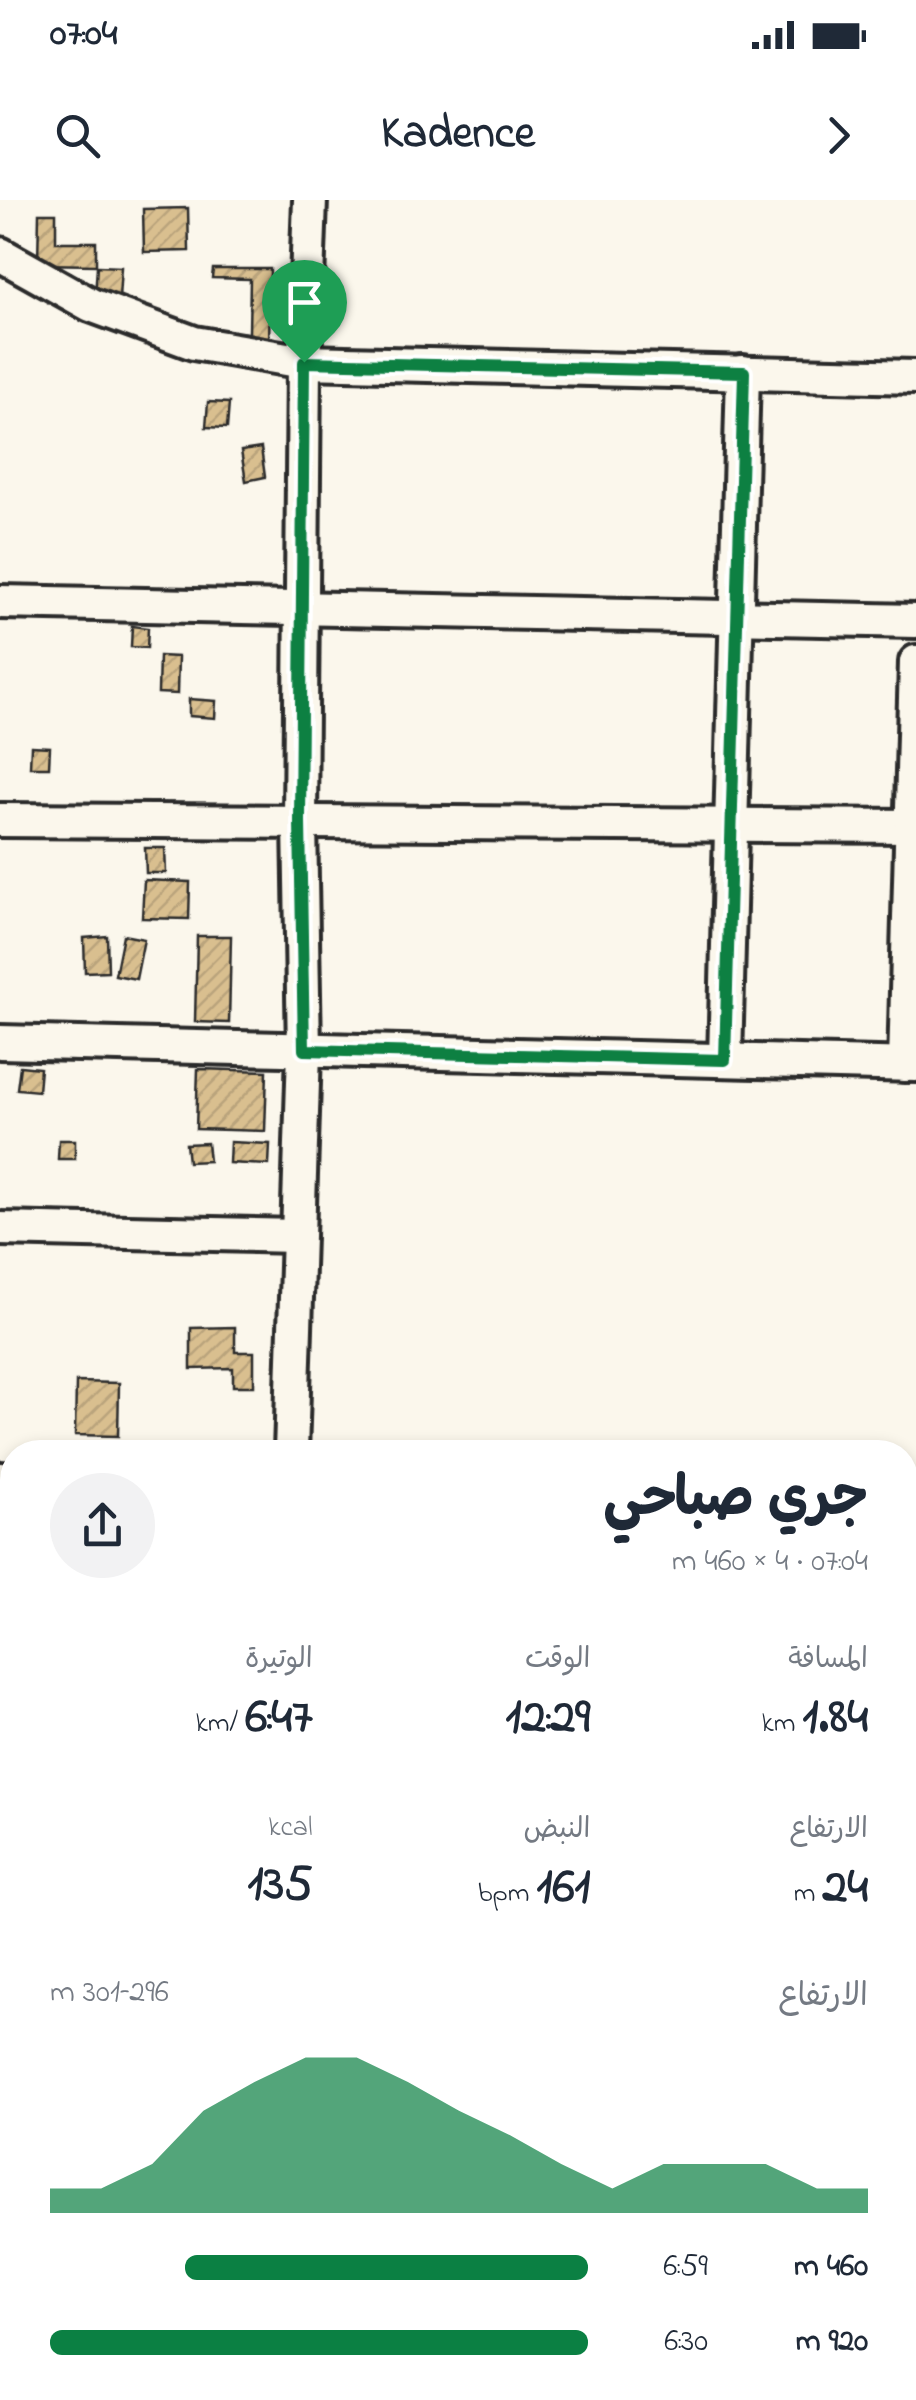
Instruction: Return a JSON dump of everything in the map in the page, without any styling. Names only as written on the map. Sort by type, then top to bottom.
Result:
[{"type":"street","points":[[292,1440],[304,1050],[300,822],[304,362],[310,200]]},
{"type":"street","points":[[0,254],[91,305],[194,344],[304,362],[916,376]]},
{"type":"street","points":[[725,1060],[744,372]]},
{"type":"street","points":[[0,602],[916,620]]},
{"type":"street","points":[[0,1042],[910,1065],[916,662]]},
{"type":"street","points":[[0,820],[914,826]]},
{"type":"street","points":[[0,1230],[296,1236]]},
{"type":"building","points":[[188,208],[189,251],[144,252],[143,209]]},
{"type":"building","points":[[39,213],[56,213],[56,242],[96,242],[96,265],[38,264]]},
{"type":"building","points":[[97,266],[121,267],[118,314],[94,313]]},
{"type":"building","points":[[213,269],[270,269],[269,355],[209,332],[249,333],[250,279],[212,278]]},
{"type":"building","points":[[208,402],[229,403],[227,428],[206,427]]},
{"type":"building","points":[[261,448],[265,477],[246,481],[241,451]]},
{"type":"building","points":[[132,626],[148,628],[147,648],[131,647]]},
{"type":"building","points":[[159,656],[178,657],[177,694],[158,693]]},
{"type":"building","points":[[189,699],[216,701],[215,718],[189,716]]},
{"type":"building","points":[[31,746],[50,747],[49,767],[30,767]]},
{"type":"building","points":[[145,848],[165,848],[166,873],[146,873]]},
{"type":"building","points":[[144,880],[190,882],[189,919],[142,918]]},
{"type":"building","points":[[123,935],[144,939],[136,979],[115,975]]},
{"type":"building","points":[[107,936],[108,971],[85,972],[84,938]]},
{"type":"building","points":[[197,936],[231,936],[229,1023],[195,1022]]},
{"type":"building","points":[[20,1066],[40,1068],[38,1091],[17,1089]]},
{"type":"building","points":[[198,1069],[267,1071],[265,1131],[196,1129]]},
{"type":"building","points":[[59,1140],[75,1140],[75,1159],[58,1159]]},
{"type":"building","points":[[230,1142],[270,1144],[269,1165],[229,1163]]},
{"type":"building","points":[[207,1143],[209,1161],[188,1162],[186,1144]]},
{"type":"building","points":[[235,1327],[235,1352],[254,1352],[254,1386],[233,1386],[233,1368],[191,1369],[191,1328]]},
{"type":"building","points":[[76,1382],[119,1383],[118,1436],[75,1435]]},
{"type":"route","points":[[304,362],[744,372],[725,1060],[304,1050],[300,822],[304,362]]}]
